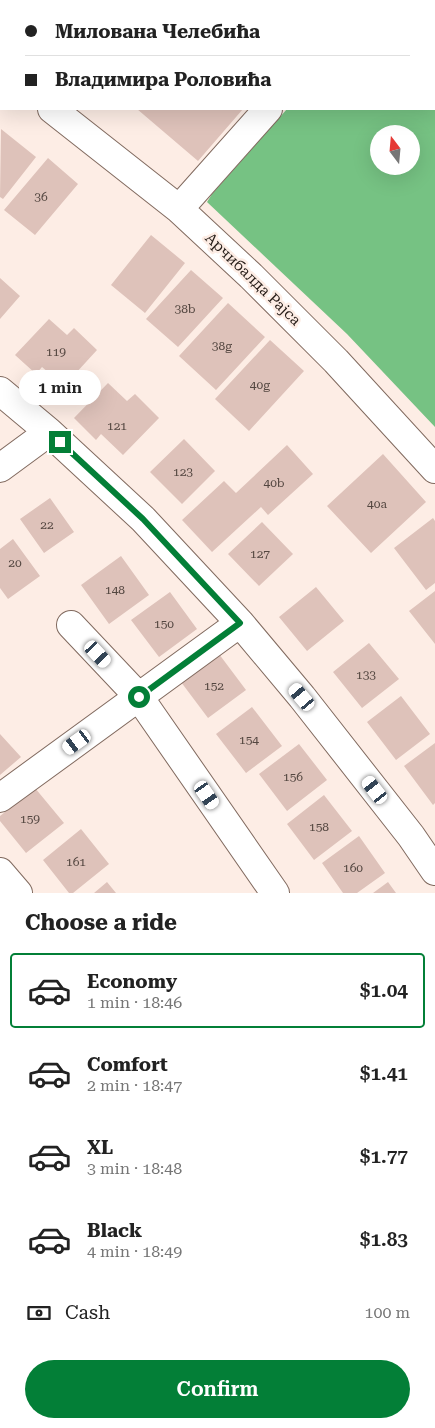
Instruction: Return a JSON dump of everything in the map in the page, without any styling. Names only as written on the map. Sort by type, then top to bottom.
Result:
[{"type":"street","name":"Арчибалда Рајса","points":[[53,110],[179,209],[251,276],[336,361],[435,469]]},
{"type":"street","points":[[179,209],[267,110]]},
{"type":"street","points":[[0,391],[49,432],[143,519],[240,623],[302,697],[411,836],[435,871]]},
{"type":"street","points":[[0,468],[49,432]]},
{"type":"street","points":[[0,798],[240,623]]},
{"type":"street","points":[[71,625],[139,697],[275,893]]},
{"type":"street","points":[[0,872],[18,893]]},
{"type":"green space","points":[[286,110],[435,110],[435,427],[347,334],[207,202]]},
{"type":"building","points":[[138,110],[242,110],[198,161]]},
{"type":"building","points":[[1,129],[36,157],[3,199],[0,197]]},
{"type":"building","points":[[48,158],[78,184],[35,235],[4,210]]},
{"type":"building","points":[[151,235],[185,263],[145,313],[111,285]]},
{"type":"building","points":[[191,270],[223,298],[178,347],[146,319]]},
{"type":"building","points":[[0,278],[20,296],[0,319]]},
{"type":"building","points":[[228,303],[265,337],[216,390],[179,356]]},
{"type":"building","points":[[49,319],[67,335],[74,328],[97,350],[64,386],[42,367],[36,374],[15,355]]},
{"type":"building","points":[[270,340],[304,371],[249,431],[215,399]]},
{"type":"building","points":[[108,383],[127,401],[135,394],[159,418],[123,455],[101,434],[96,440],[74,418]]},
{"type":"building","points":[[184,439],[215,471],[182,504],[150,472]]},
{"type":"building","points":[[287,445],[313,474],[268,515],[261,507],[212,552],[182,520],[224,481],[236,493]]},
{"type":"building","points":[[383,454],[426,502],[371,553],[327,506]]},
{"type":"building","points":[[50,498],[74,532],[44,553],[20,519]]},
{"type":"building","points":[[433,518],[435,521],[435,583],[426,590],[394,548]]},
{"type":"building","points":[[262,522],[293,554],[259,586],[228,554]]},
{"type":"building","points":[[13,539],[40,576],[8,599],[0,588],[0,549]]},
{"type":"building","points":[[121,556],[149,595],[109,624],[81,585]]},
{"type":"building","points":[[316,587],[344,621],[307,651],[279,617]]},
{"type":"building","points":[[435,591],[435,644],[409,611]]},
{"type":"building","points":[[170,592],[197,629],[159,657],[131,620]]},
{"type":"building","points":[[369,643],[399,679],[362,708],[333,672]]},
{"type":"building","points":[[219,654],[246,690],[208,718],[181,682]]},
{"type":"building","points":[[401,696],[430,734],[396,760],[367,722]]},
{"type":"building","points":[[252,707],[282,746],[246,773],[216,734]]},
{"type":"building","points":[[0,734],[21,757],[0,775]]},
{"type":"building","points":[[435,743],[435,803],[433,805],[404,766]]},
{"type":"building","points":[[299,744],[327,780],[287,811],[259,774]]},
{"type":"building","points":[[35,788],[64,823],[26,853],[0,821],[0,816]]},
{"type":"building","points":[[324,795],[352,831],[314,860],[287,824]]},
{"type":"building","points":[[81,829],[109,864],[73,893],[69,893],[43,860]]},
{"type":"building","points":[[359,836],[385,873],[357,893],[343,893],[322,863]]},
{"type":"building","points":[[107,882],[116,893],[94,893]]},
{"type":"building","points":[[388,882],[396,893],[373,893]]},
{"type":"route","points":[[60,442],[143,519],[240,623],[139,697]]}]
